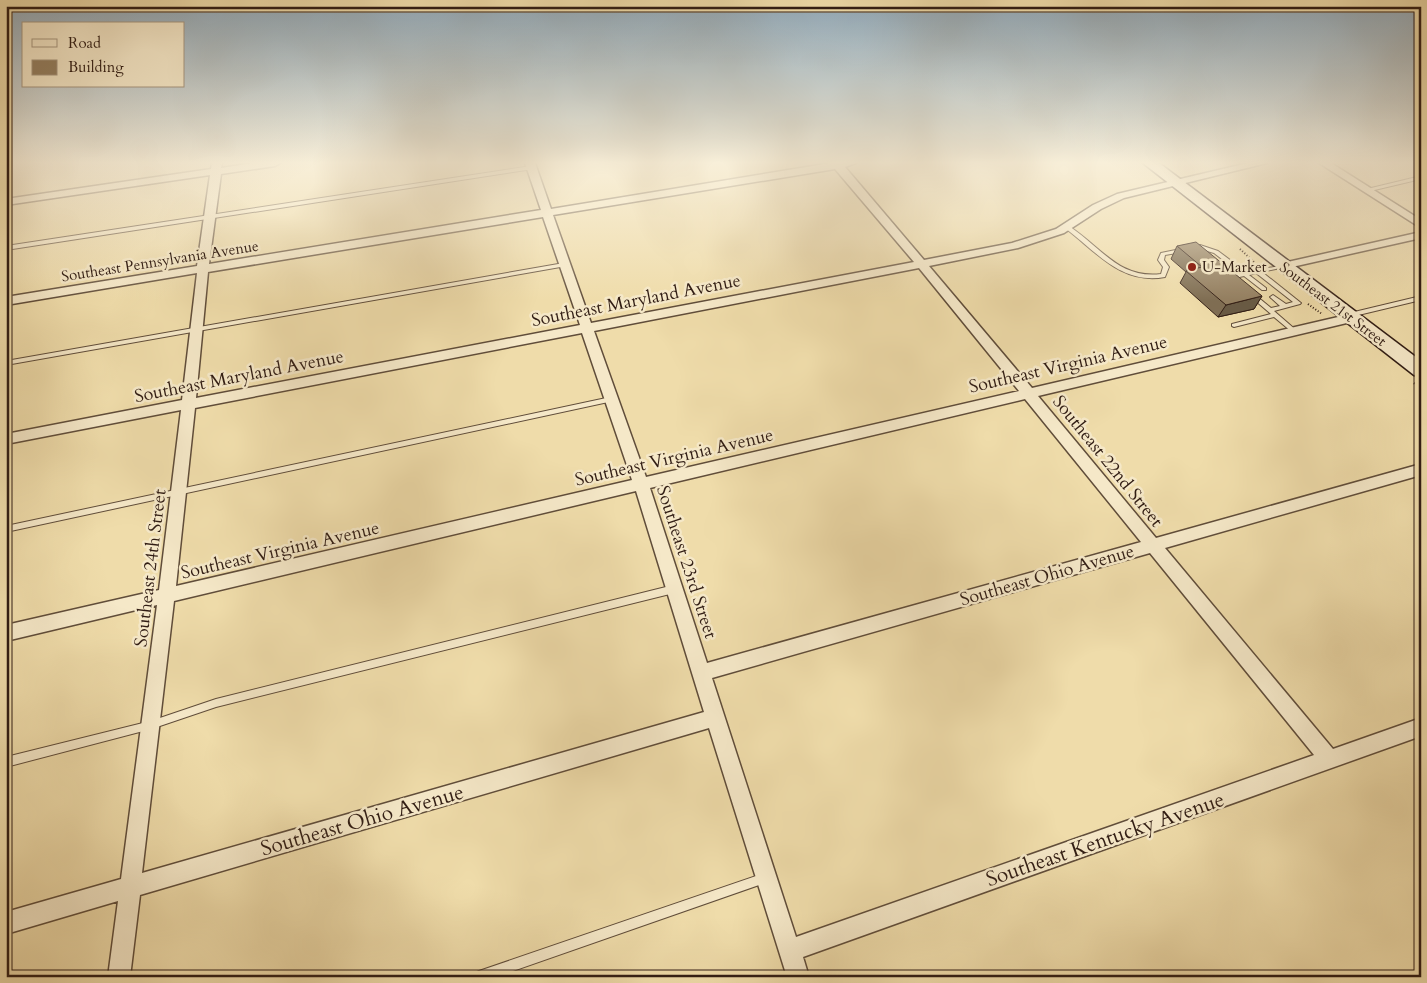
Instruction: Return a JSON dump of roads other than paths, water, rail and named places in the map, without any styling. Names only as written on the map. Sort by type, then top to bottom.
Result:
[{"type":"main road","name":"Southeast 21st Street","points":[[1210,209],[1421,371]]},
{"type":"street","name":"Southeast 24th Street","points":[[119,977],[179,493],[210,209]]},
{"type":"street","name":"Southeast 23rd Street","points":[[546,209],[641,484],[717,717],[798,977]]},
{"type":"street","name":"Southeast Pennsylvania Avenue","points":[[6,301],[566,209]]},
{"type":"street","name":"Southeast 22nd Street","points":[[878,209],[1330,760]]},
{"type":"street","name":"Southeast Maryland Avenue","points":[[6,439],[1026,243],[1067,227],[1097,209]]},
{"type":"street","points":[[1396,209],[1421,225]]},
{"type":"street","points":[[1283,266],[1421,235]]},
{"type":"street","name":"Southeast Virginia Avenue","points":[[6,633],[1350,317]]},
{"type":"street","name":"Southeast Ohio Avenue","points":[[702,673],[1421,469]]},
{"type":"street","name":"Southeast Ohio Avenue","points":[[6,923],[717,717]]},
{"type":"street","name":"Southeast Kentucky Avenue","points":[[790,950],[1421,727]]},
{"type":"lane","points":[[6,248],[264,209]]},
{"type":"lane","points":[[1067,227],[1114,266],[1140,277],[1152,278],[1163,276],[1166,267],[1161,260],[1163,254],[1200,247],[1216,252],[1264,289]]},
{"type":"lane","points":[[6,363],[564,265]]},
{"type":"lane","points":[[1237,283],[1230,277],[1283,266]]},
{"type":"lane","points":[[1234,325],[1284,306],[1298,303],[1258,271]]},
{"type":"lane","points":[[1244,288],[1294,331]]},
{"type":"lane","points":[[1273,297],[1284,306]]},
{"type":"lane","points":[[1350,317],[1421,298]]},
{"type":"lane","points":[[6,529],[611,399]]},
{"type":"lane","points":[[6,762],[151,724],[216,703],[674,589]]},
{"type":"lane","points":[[479,977],[768,878]]},
{"type":"place","name":"U-Market","points":[[1192,267]]}]
